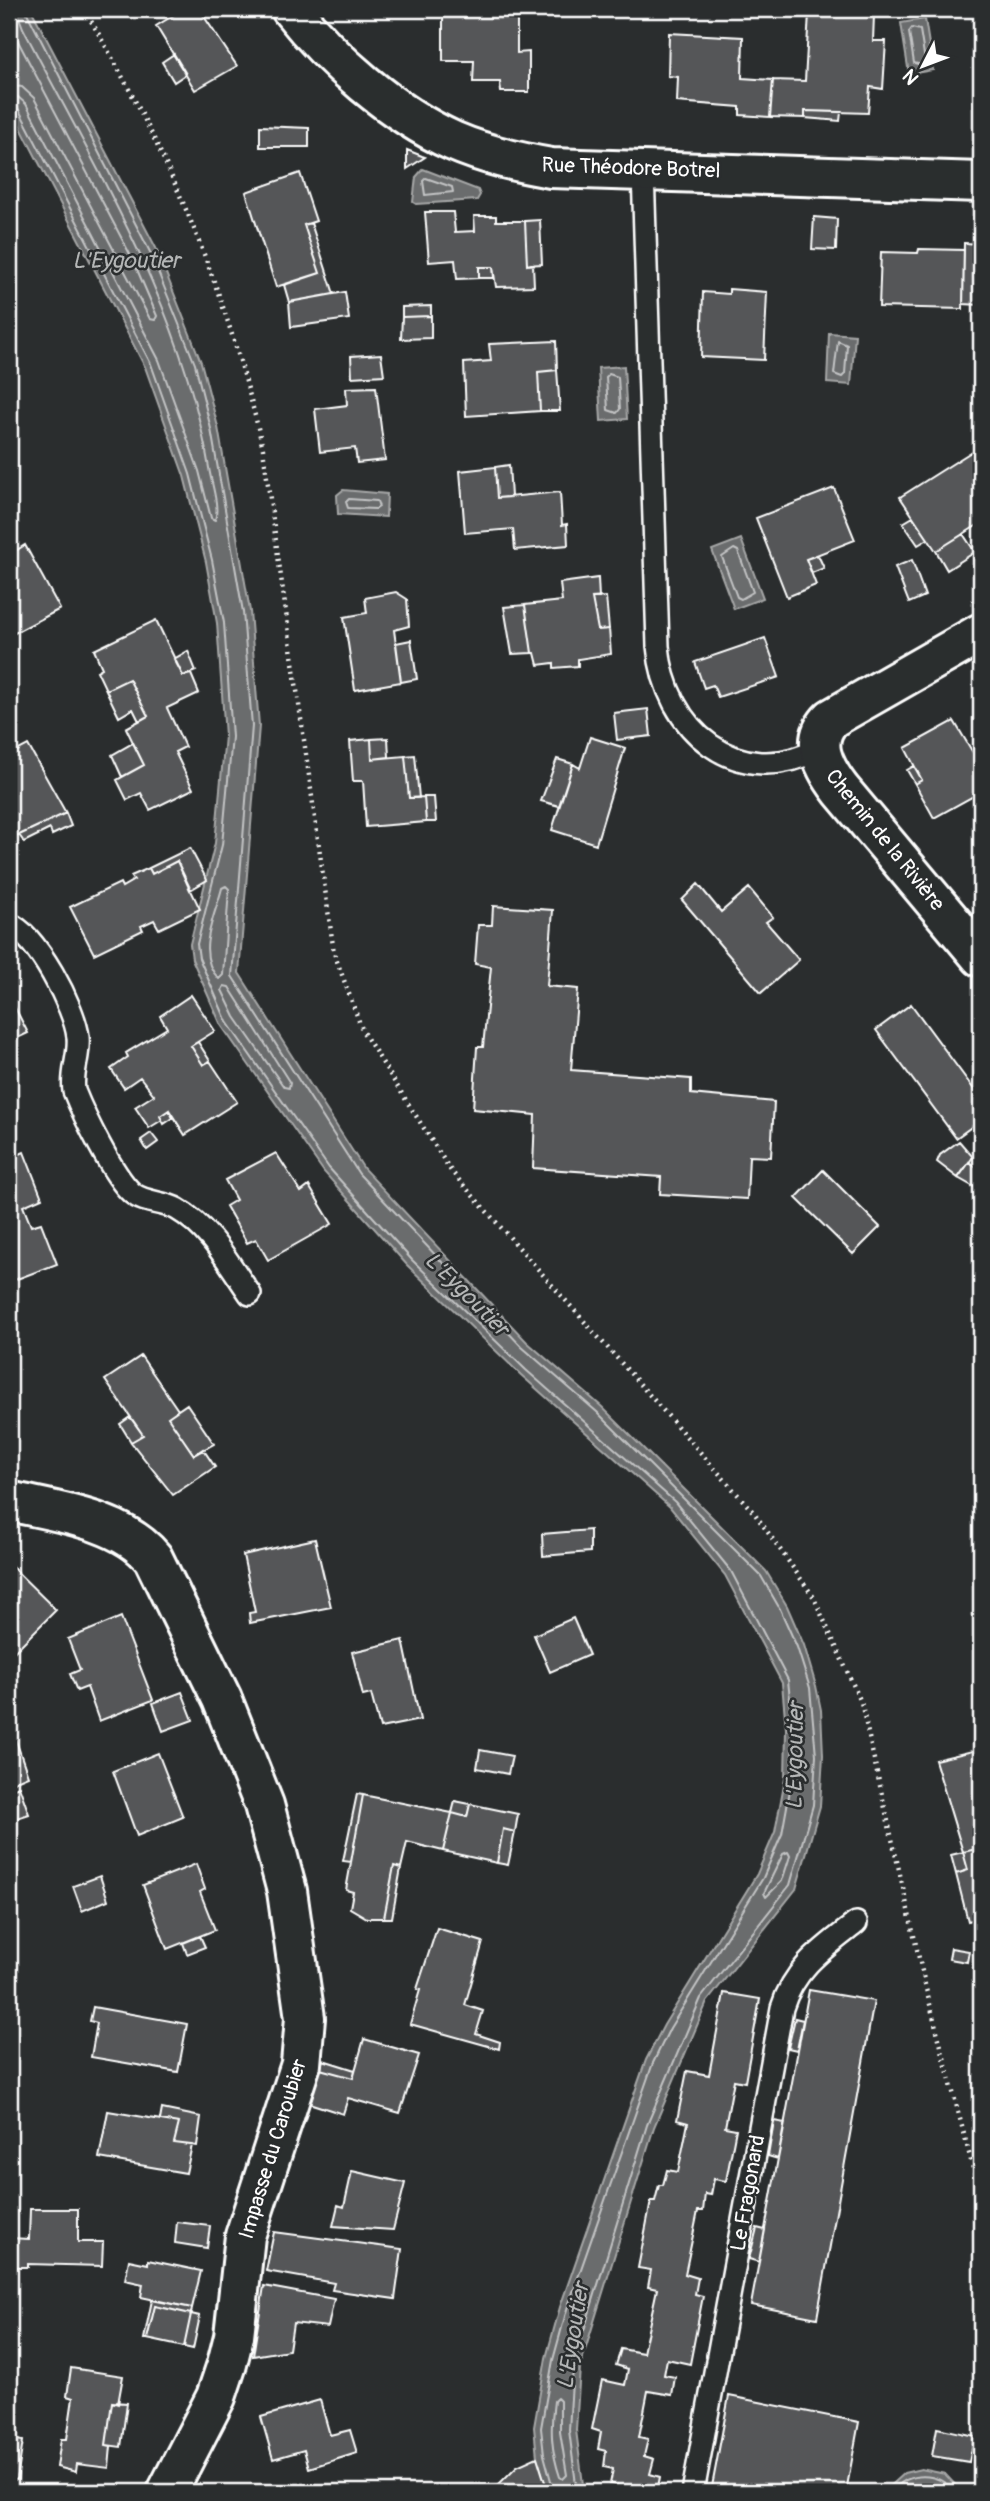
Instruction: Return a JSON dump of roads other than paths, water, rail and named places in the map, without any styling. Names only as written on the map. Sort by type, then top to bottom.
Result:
[{"type":"street","name":"Rue Théodore Botrel","points":[[291,9],[309,32],[355,75],[450,140],[497,157],[551,168],[981,183]]},
{"type":"street","name":"Chemin de la Rivière","points":[[981,633],[832,718],[825,725],[819,749],[830,775],[841,790],[981,957]]},
{"type":"street","name":"Impasse du Caroubier","points":[[9,1501],[116,1530],[143,1546],[153,1558],[222,1699],[264,1805],[287,1891],[302,1981],[306,2018],[301,2064],[245,2236],[234,2336],[228,2364],[216,2397],[167,2492]]},
{"type":"lane","points":[[643,170],[659,646],[666,691],[685,724],[706,743],[726,754],[775,764],[793,761],[819,749]]},
{"type":"lane","points":[[9,924],[25,933],[38,950],[74,1018],[78,1039],[72,1079],[74,1091],[123,1181],[137,1197],[173,1206],[198,1226],[209,1236],[250,1294]]},
{"type":"lane","name":"Le Fragonard","points":[[693,2492],[782,2008],[793,1980],[802,1968],[856,1923]]},
{"type":"water","name":"L'Eygoutier","points":[[9,9],[31,9],[156,248],[201,362],[218,427],[250,611],[259,726],[239,973],[364,1169],[527,1342],[602,1407],[766,1571],[787,1606],[804,1645],[816,1686],[821,1710],[823,1755],[820,1806],[796,1889],[707,2002],[654,2127],[580,2367],[576,2430],[584,2492],[548,2492],[537,2457],[534,2427],[546,2358],[560,2307],[646,2060],[664,2025],[757,1874],[775,1832],[785,1779],[786,1729],[782,1683],[725,1575],[670,1507],[521,1375],[407,1265],[324,1172],[221,1025],[192,959],[190,944],[215,843],[225,736],[217,623],[206,562],[184,476],[145,367],[9,105]]},
{"type":"water","points":[[925,19],[933,70],[909,74],[901,23]]},
{"type":"water","points":[[423,169],[478,190],[480,195],[477,200],[416,204],[413,202],[416,177]]},
{"type":"water","points":[[829,333],[855,335],[851,385],[827,383]]},
{"type":"water","points":[[624,366],[627,419],[601,421],[598,368]]},
{"type":"water","points":[[343,490],[387,494],[386,517],[338,514],[337,495]]},
{"type":"water","points":[[741,539],[763,598],[734,609],[712,550]]},
{"type":"water","points":[[921,2469],[945,2474],[962,2492],[883,2492],[904,2473]]}]
